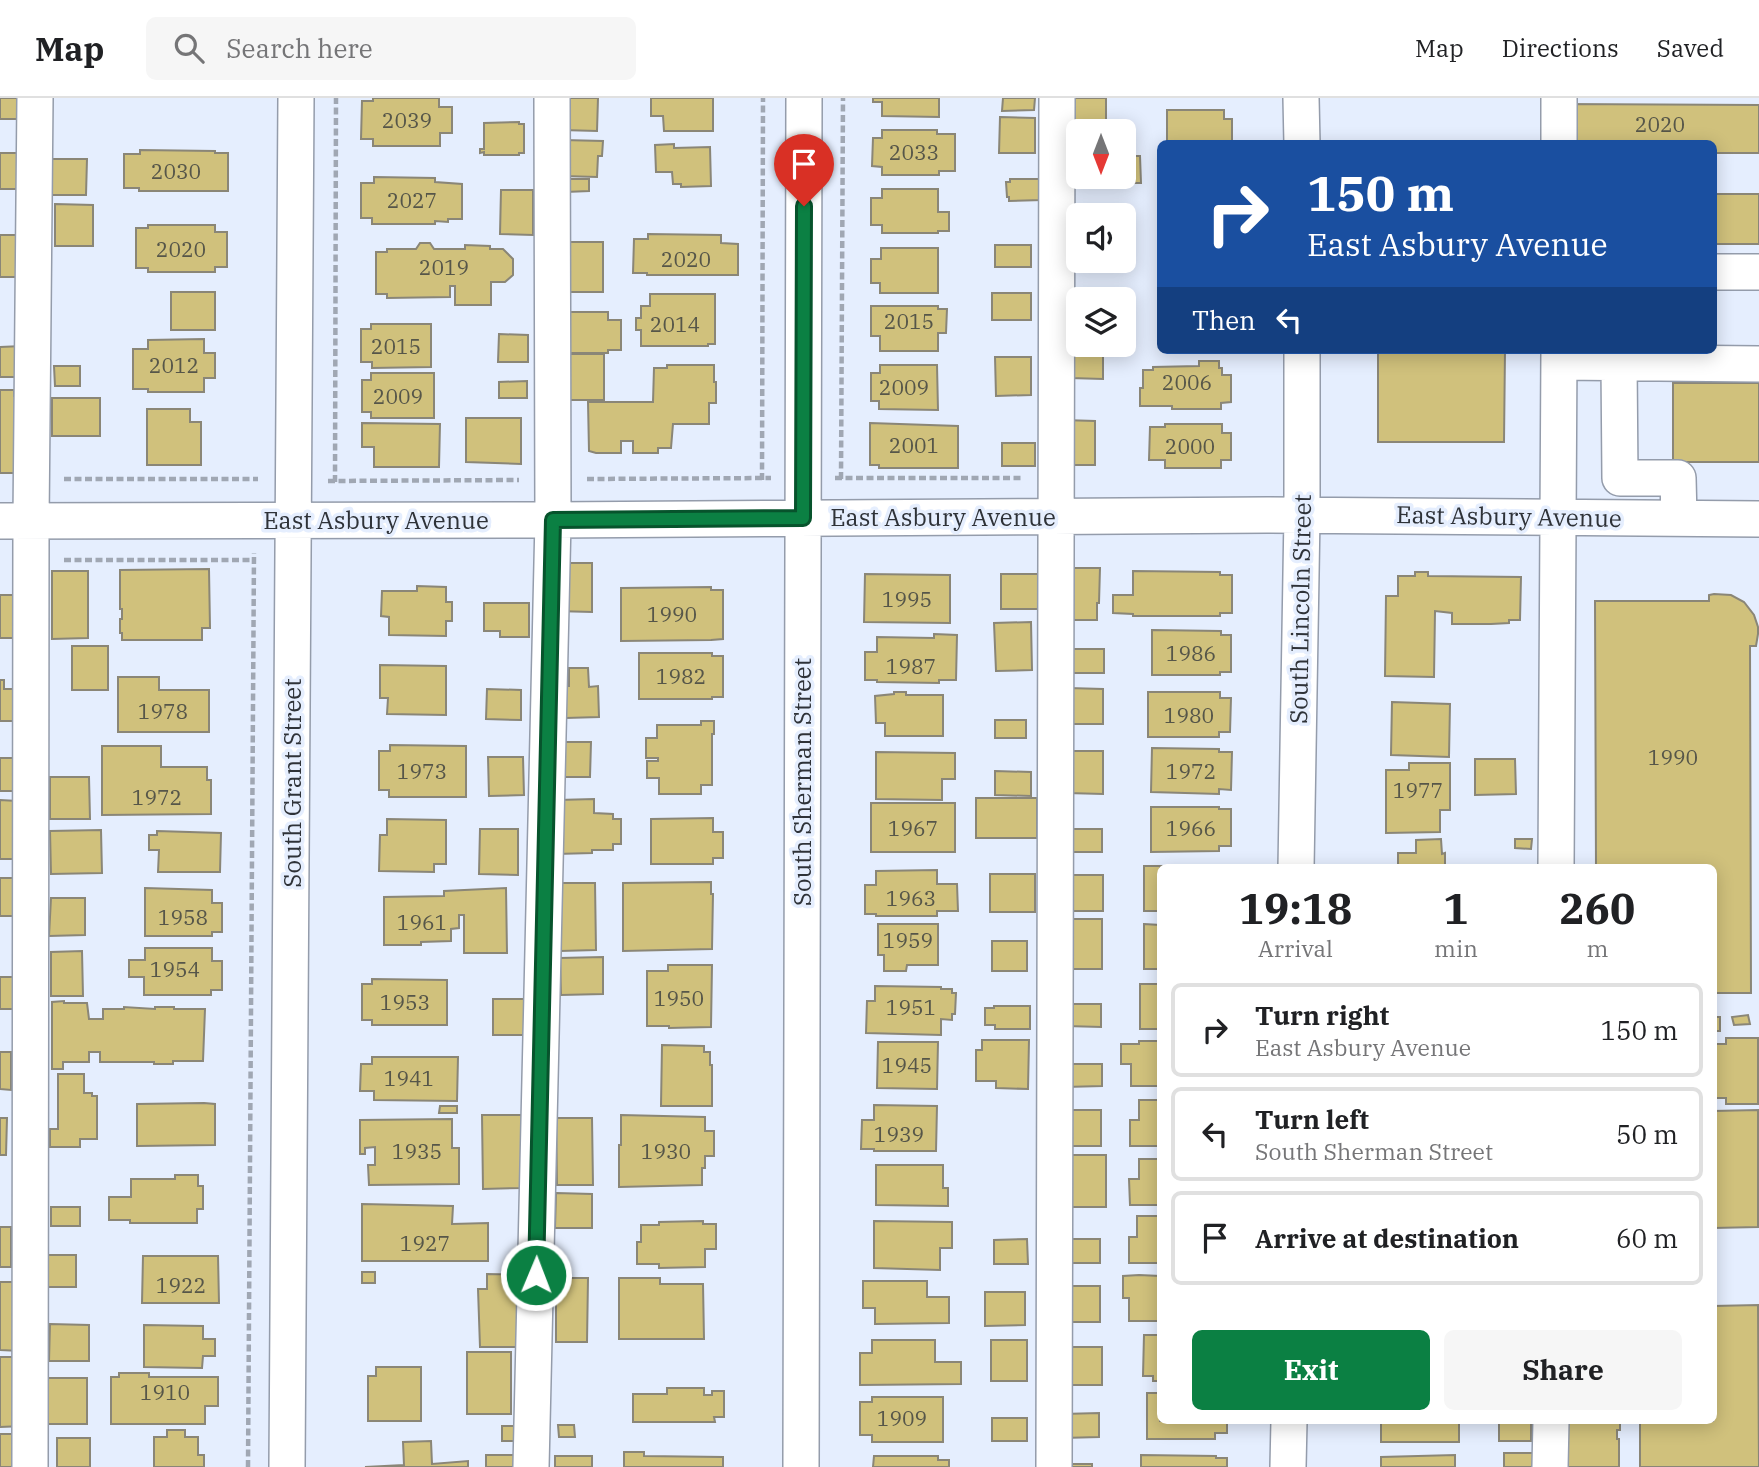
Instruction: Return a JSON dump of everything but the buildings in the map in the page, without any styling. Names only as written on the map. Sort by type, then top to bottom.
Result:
[{"type":"street","points":[[30,1467],[31,560],[16,521],[32,479],[35,98]]},
{"type":"street","name":"South Grant Street","points":[[287,1467],[296,98]]},
{"type":"street","points":[[531,1467],[553,520],[552,98]]},
{"type":"street","name":"South Sherman Street","points":[[801,1467],[804,98]]},
{"type":"street","points":[[1054,1467],[1057,98]]},
{"type":"street","points":[[1301,98],[1302,140]]},
{"type":"street","points":[[1559,98],[1559,140]]},
{"type":"street","points":[[1717,272],[1759,272]]},
{"type":"street","name":"South Lincoln Street","points":[[1297,864],[1302,354]]},
{"type":"street","points":[[1556,864],[1559,356],[1619,363],[1759,364]]},
{"type":"street","points":[[1619,363],[1620,478],[1678,478],[1679,518]]},
{"type":"street","name":"East Asbury Avenue","points":[[16,521],[1302,515],[1759,519]]},
{"type":"street","points":[[1288,1467],[1289,1424]]},
{"type":"street","points":[[1550,1467],[1551,1424]]},
{"type":"path","points":[[335,488],[336,98]]},
{"type":"path","points":[[762,486],[763,98]]},
{"type":"path","points":[[841,486],[843,98]]},
{"type":"path","points":[[32,479],[270,479]]},
{"type":"path","points":[[248,1467],[254,545]]},
{"type":"path","points":[[31,560],[265,560]]},
{"type":"route","points":[[536,1275],[553,520],[803,518],[804,206]]}]
